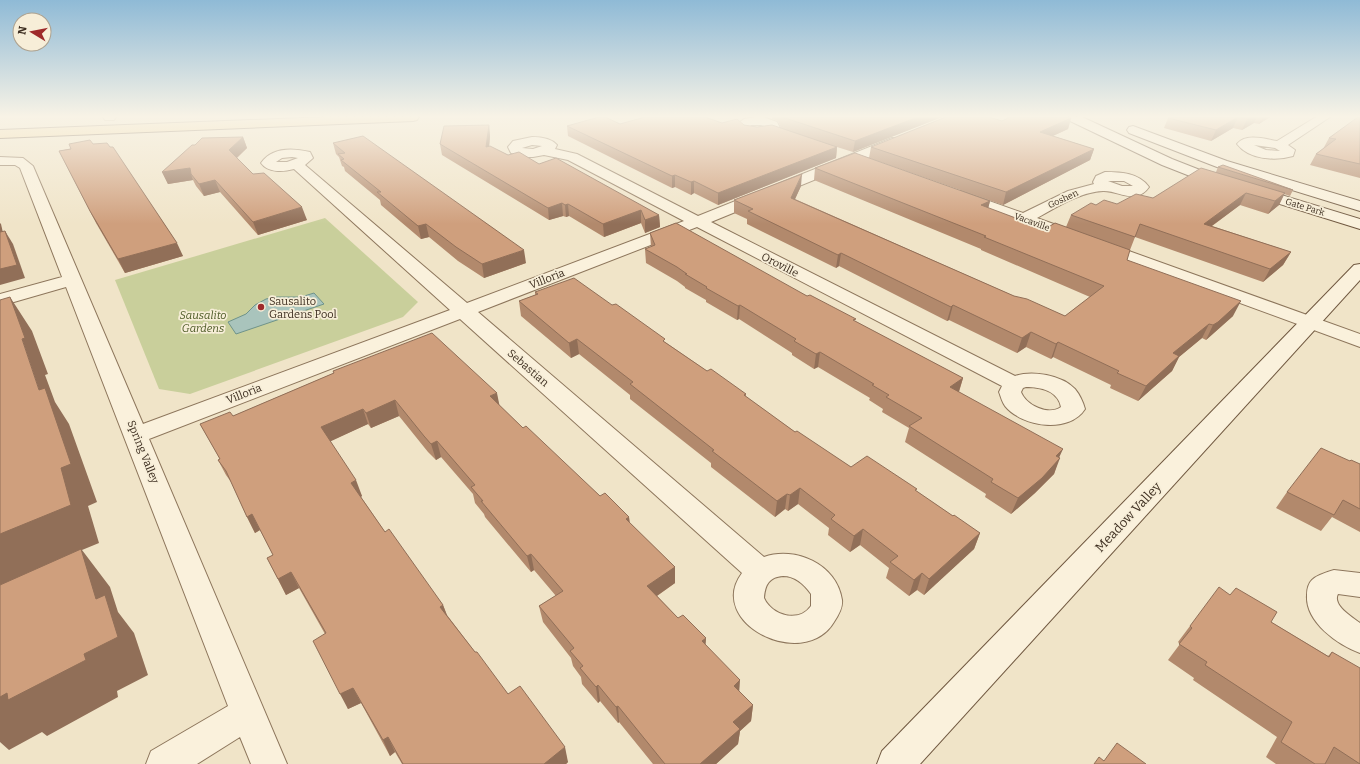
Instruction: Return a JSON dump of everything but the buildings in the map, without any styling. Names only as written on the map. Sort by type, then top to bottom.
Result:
[{"type":"street","name":"Oroville","points":[[551,153],[572,158],[1014,384]]},
{"type":"street","points":[[836,153],[876,166]]},
{"type":"street","name":"Villoria","points":[[136,435],[464,311],[867,153]]},
{"type":"street","name":"Gate Park","points":[[1147,153],[1194,173],[1360,224]]},
{"type":"street","name":"Gate Park","points":[[1191,153],[1273,181],[1360,206]]},
{"type":"street","name":"Spring Valley","points":[[0,161],[18,161],[26,166],[269,764]]},
{"type":"street","name":"Sebastian","points":[[296,164],[760,571]]},
{"type":"street","points":[[1252,191],[1273,181]]},
{"type":"street","name":"Goshen","points":[[1023,219],[1071,194],[1105,186]]},
{"type":"street","name":"Vacaville","points":[[950,193],[1360,342]]},
{"type":"street","name":"Meadow Valley","points":[[895,764],[1360,270]]},
{"type":"street","points":[[0,300],[72,280]]},
{"type":"street","points":[[1360,585],[1334,582],[1322,589],[1321,601],[1331,618],[1350,634],[1360,639]]},
{"type":"street","points":[[164,764],[248,713]]},
{"type":"green space","name":"Sausalito Gardens","points":[[325,218],[418,302],[403,317],[190,394],[159,389],[115,280]]},
{"type":"water","points":[[314,293],[324,304],[236,334],[228,322],[246,314],[255,305],[266,299],[276,297],[301,297]]},
{"type":"place","name":"Sausalito Gardens Pool","points":[[261,307]]}]
